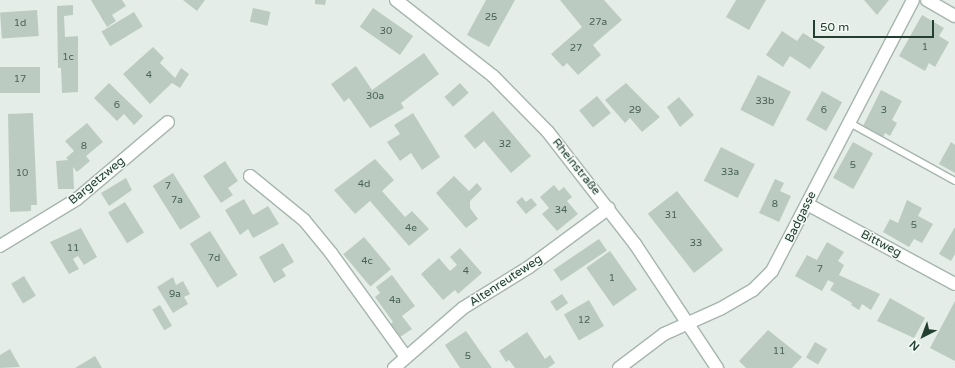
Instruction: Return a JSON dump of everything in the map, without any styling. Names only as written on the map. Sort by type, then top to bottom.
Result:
[{"type":"street","name":"Rheinstraße","points":[[396,0],[493,76],[548,132],[609,208],[717,368]]},
{"type":"street","name":"Badgasse","points":[[619,368],[664,334],[688,324],[753,290],[772,271],[807,204],[846,121],[913,0]]},
{"type":"street","points":[[927,0],[955,16]]},
{"type":"street","name":"Bargetzweg","points":[[0,246],[78,200],[168,122]]},
{"type":"street","points":[[250,176],[304,220],[406,358]]},
{"type":"street","name":"Bittweg","points":[[807,204],[955,284]]},
{"type":"street","name":"Altenreuteweg","points":[[394,368],[463,308],[529,267],[609,208]]},
{"type":"lane","points":[[846,121],[955,181]]},
{"type":"building","points":[[91,0],[122,0],[126,6],[112,15],[116,21],[107,27]]},
{"type":"building","points":[[183,0],[205,0],[197,11]]},
{"type":"building","points":[[315,0],[326,0],[325,5],[315,4]]},
{"type":"building","points":[[486,0],[515,0],[489,47],[467,35]]},
{"type":"building","points":[[560,0],[604,0],[622,20],[593,45],[601,55],[578,75],[567,63],[563,67],[551,54],[582,27]]},
{"type":"building","points":[[736,0],[766,0],[749,30],[726,17]]},
{"type":"building","points":[[864,0],[889,0],[877,15]]},
{"type":"building","points":[[73,5],[73,15],[64,16],[65,37],[78,36],[78,92],[62,93],[61,68],[58,68],[57,6]]},
{"type":"building","points":[[253,8],[271,12],[267,26],[250,22]]},
{"type":"building","points":[[373,8],[413,36],[400,55],[360,27]]},
{"type":"building","points":[[37,10],[39,36],[2,39],[0,13]]},
{"type":"building","points":[[134,12],[143,27],[110,46],[101,32]]},
{"type":"building","points":[[922,15],[944,28],[939,36],[949,42],[935,67],[929,63],[925,71],[899,56]]},
{"type":"building","points":[[782,31],[797,41],[803,33],[825,47],[810,69],[790,56],[783,67],[766,55]]},
{"type":"building","points":[[153,47],[164,58],[160,63],[175,78],[181,68],[189,74],[180,88],[172,83],[150,104],[123,74]]},
{"type":"building","points":[[424,53],[439,74],[401,103],[404,108],[370,128],[349,98],[344,102],[331,84],[356,66],[372,90]]},
{"type":"building","points":[[0,67],[40,67],[40,93],[0,93]]},
{"type":"building","points":[[758,75],[791,92],[773,127],[740,110]]},
{"type":"building","points":[[109,83],[143,116],[134,125],[124,114],[117,121],[94,98]]},
{"type":"building","points":[[460,83],[469,93],[453,107],[444,97]]},
{"type":"building","points":[[626,83],[660,117],[642,132],[630,118],[625,123],[605,100]]},
{"type":"building","points":[[881,90],[902,101],[892,120],[897,123],[890,136],[885,133],[883,137],[863,126]]},
{"type":"building","points":[[822,91],[842,102],[826,131],[806,120]]},
{"type":"building","points":[[597,96],[611,113],[593,128],[579,110]]},
{"type":"building","points":[[679,97],[694,115],[680,127],[667,107]]},
{"type":"building","points":[[493,111],[531,156],[511,173],[484,141],[475,149],[464,136]]},
{"type":"building","points":[[33,113],[37,205],[31,205],[31,211],[10,212],[8,114]]},
{"type":"building","points":[[413,113],[440,157],[422,170],[411,153],[400,161],[387,142],[400,134],[394,125]]},
{"type":"building","points":[[87,123],[103,142],[86,156],[90,161],[77,172],[73,167],[74,189],[58,189],[56,161],[68,160],[66,158],[74,151],[65,141]]},
{"type":"building","points":[[853,142],[873,153],[853,189],[833,178]]},
{"type":"building","points":[[951,142],[955,145],[955,173],[939,164]]},
{"type":"building","points":[[721,147],[755,164],[738,198],[704,181]]},
{"type":"building","points":[[375,159],[394,180],[382,191],[405,217],[412,211],[429,229],[409,246],[370,201],[355,214],[334,190]]},
{"type":"building","points":[[225,161],[238,181],[228,188],[233,195],[221,203],[203,176]]},
{"type":"building","points":[[173,173],[201,217],[180,230],[153,186]]},
{"type":"building","points":[[454,176],[469,191],[477,183],[482,189],[470,201],[470,208],[478,219],[466,228],[436,193]]},
{"type":"building","points":[[126,178],[132,190],[109,206],[101,193]]},
{"type":"building","points":[[775,179],[784,183],[780,191],[791,196],[779,222],[759,213]]},
{"type":"building","points":[[554,185],[559,191],[564,187],[572,197],[567,201],[578,214],[557,231],[542,214],[549,208],[540,197]]},
{"type":"building","points":[[677,191],[723,250],[694,273],[648,214]]},
{"type":"building","points":[[522,197],[526,202],[531,198],[537,205],[526,214],[516,202]]},
{"type":"building","points":[[244,199],[253,215],[268,206],[279,224],[253,238],[248,229],[240,235],[225,210]]},
{"type":"building","points":[[907,200],[922,208],[918,216],[933,224],[922,243],[914,239],[909,247],[883,232],[890,219],[898,223]]},
{"type":"building","points":[[125,202],[144,233],[127,243],[108,213]]},
{"type":"building","points":[[955,227],[955,254],[951,261],[939,254]]},
{"type":"building","points":[[81,228],[97,257],[84,265],[78,256],[73,259],[79,269],[69,274],[50,242]]},
{"type":"building","points":[[210,231],[238,275],[217,288],[190,244]]},
{"type":"building","points":[[364,237],[391,269],[370,287],[343,254]]},
{"type":"building","points":[[599,239],[607,251],[561,281],[553,270]]},
{"type":"building","points":[[827,242],[844,252],[838,261],[844,265],[839,275],[880,294],[871,310],[862,304],[859,310],[851,305],[852,303],[830,290],[834,283],[828,280],[822,291],[795,276],[807,255],[817,260]]},
{"type":"building","points":[[283,243],[294,262],[282,269],[286,276],[274,283],[259,257]]},
{"type":"building","points":[[460,248],[482,273],[458,294],[455,290],[443,300],[421,274],[439,258],[450,271],[457,265],[450,257]]},
{"type":"building","points":[[610,251],[637,290],[613,306],[586,268]]},
{"type":"building","points":[[392,275],[415,306],[402,316],[412,329],[397,339],[388,326],[393,322],[375,297],[380,293],[376,287]]},
{"type":"building","points":[[24,276],[36,296],[23,303],[11,284]]},
{"type":"building","points":[[173,277],[176,285],[183,281],[190,294],[184,297],[188,304],[173,313],[157,287]]},
{"type":"building","points":[[562,294],[568,303],[557,311],[550,302]]},
{"type":"building","points":[[890,298],[925,318],[914,338],[877,321]]},
{"type":"building","points":[[589,300],[604,326],[579,340],[564,314]]},
{"type":"building","points":[[955,301],[955,361],[930,348]]},
{"type":"building","points":[[160,305],[172,326],[164,330],[152,310]]},
{"type":"building","points":[[768,330],[802,357],[792,368],[746,368],[739,361]]},
{"type":"building","points":[[466,331],[492,368],[460,368],[445,345]]},
{"type":"building","points":[[527,332],[545,359],[550,355],[555,363],[548,368],[515,368],[509,360],[506,362],[499,351]]},
{"type":"building","points":[[815,342],[827,349],[818,365],[806,358]]},
{"type":"building","points":[[10,349],[20,367],[0,368],[0,355]]},
{"type":"building","points":[[95,356],[102,368],[75,368]]}]
